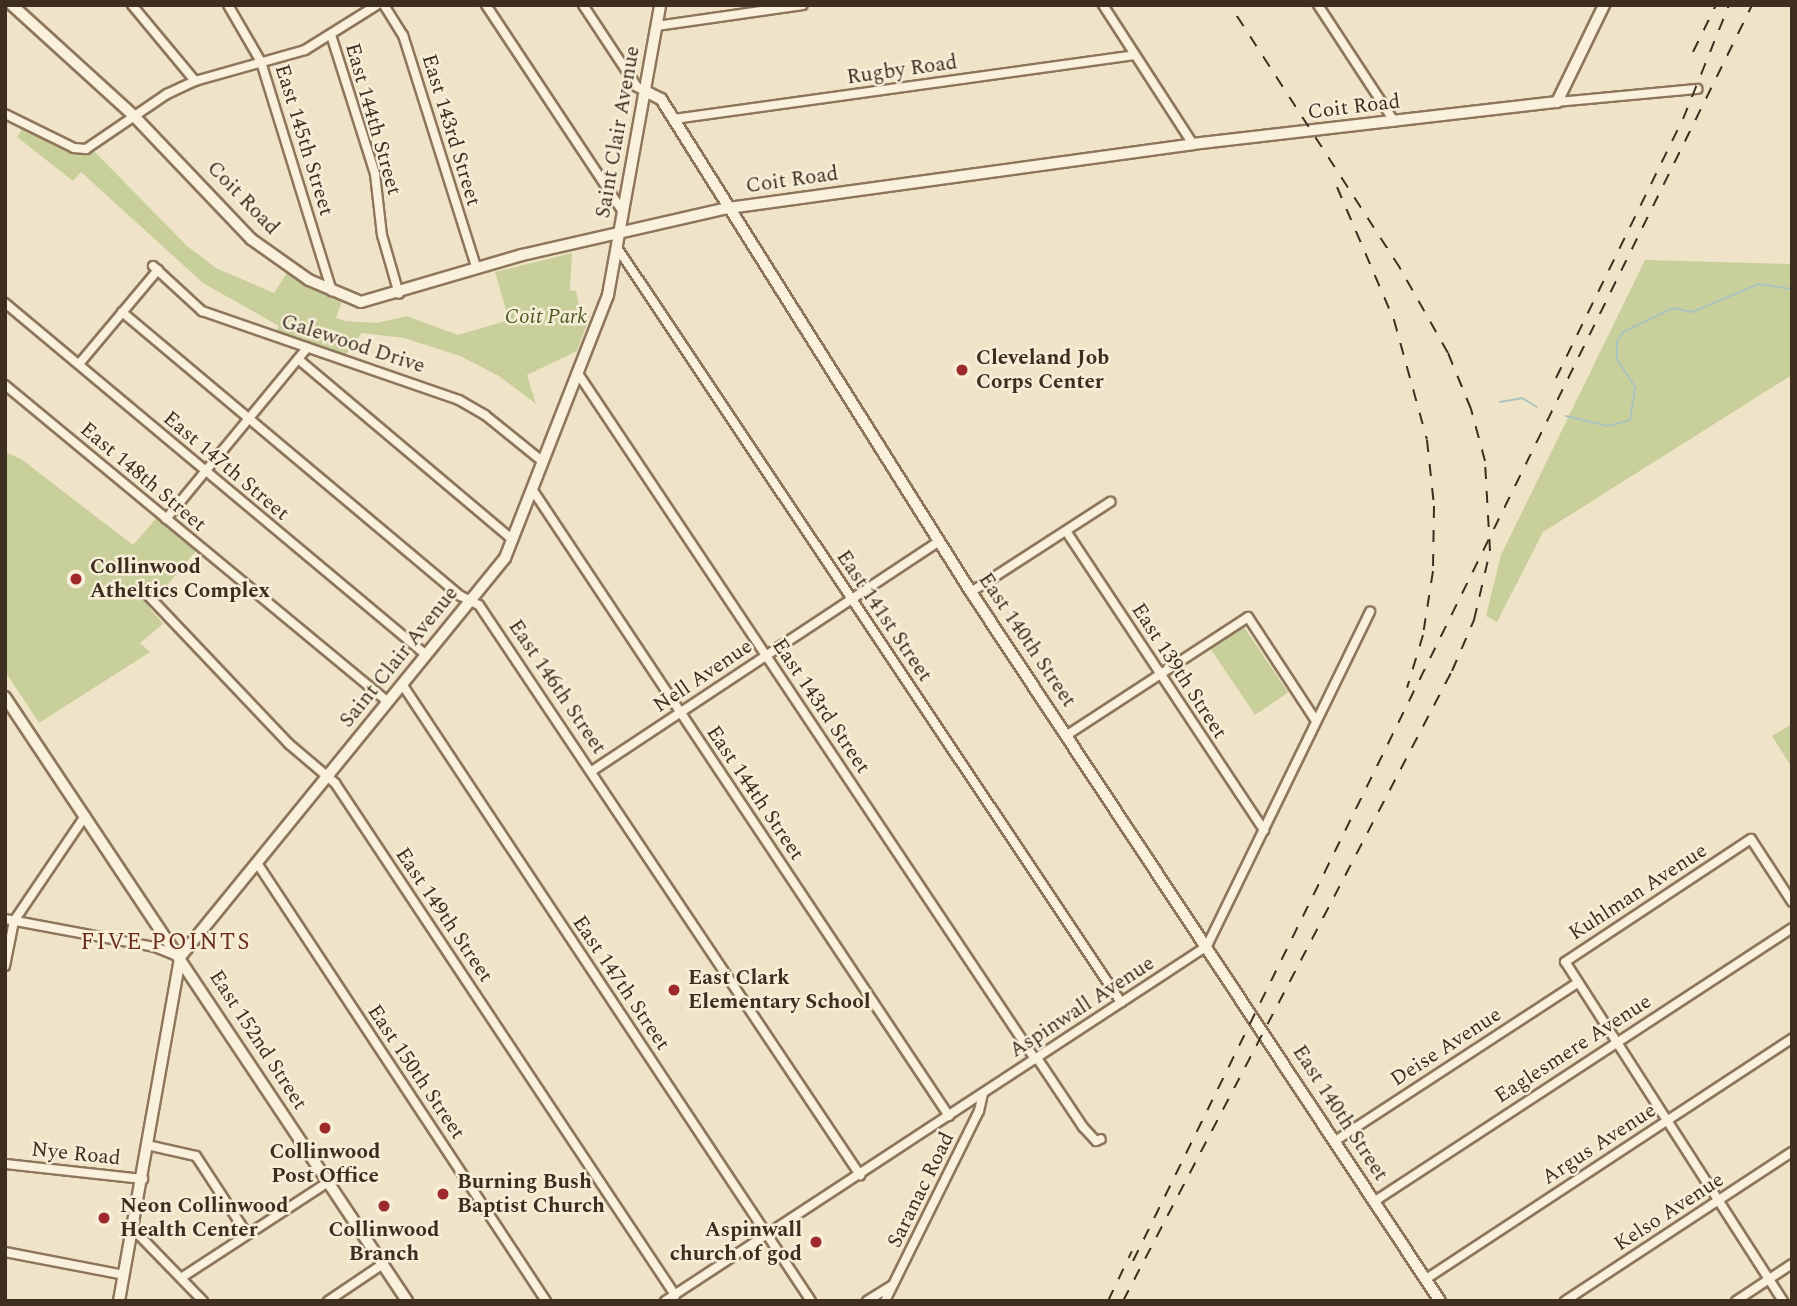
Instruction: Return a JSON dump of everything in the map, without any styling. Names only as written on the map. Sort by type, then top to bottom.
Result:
[{"type":"street","name":"Coit Road","points":[[12,5],[134,116],[251,239],[277,260],[332,291],[362,302],[620,233],[728,208],[1193,144],[1557,102],[1697,89]]},
{"type":"street","points":[[132,5],[195,81]]},
{"type":"street","name":"East 145th Street","points":[[228,5],[261,62],[332,291]]},
{"type":"street","points":[[5,114],[74,148],[86,149],[134,116],[195,81],[305,50],[377,5]]},
{"type":"street","name":"East 143rd Street","points":[[384,5],[403,35],[477,270]]},
{"type":"street","points":[[486,5],[624,212]]},
{"type":"street","name":"East 140th Street","points":[[583,5],[637,87],[661,99],[971,592],[1440,1301]]},
{"type":"street","name":"Saint Clair Avenue","points":[[119,1301],[143,1180],[180,957],[505,558],[608,295],[647,92],[660,5]]},
{"type":"street","points":[[657,26],[802,5]]},
{"type":"street","points":[[1103,5],[1193,144]]},
{"type":"street","points":[[1318,5],[1394,121]]},
{"type":"street","points":[[1557,102],[1604,5]]},
{"type":"street","name":"East 144th Street","points":[[331,35],[374,174],[382,235],[399,294]]},
{"type":"street","name":"Rugby Road","points":[[674,119],[1135,55]]},
{"type":"street","name":"East 141st Street","points":[[618,249],[1121,1002]]},
{"type":"street","name":"Galewood Drive","points":[[122,312],[156,268],[202,311],[459,400],[485,415],[542,461]]},
{"type":"street","name":"East 147th Street","points":[[5,303],[425,654]]},
{"type":"street","points":[[79,364],[122,312]]},
{"type":"street","name":"East 146th Street","points":[[122,312],[461,596],[471,599],[502,634],[860,1175]]},
{"type":"street","points":[[166,519],[307,348]]},
{"type":"street","points":[[298,359],[513,540]]},
{"type":"street","name":"East 143rd Street","points":[[578,372],[1083,1128],[1096,1141],[1101,1139]]},
{"type":"street","name":"East 148th Street","points":[[5,385],[388,702]]},
{"type":"street","name":"East 144th Street","points":[[532,489],[949,1116]]},
{"type":"street","points":[[971,592],[1110,502]]},
{"type":"street","name":"East 139th Street","points":[[1066,531],[1264,830]]},
{"type":"street","name":"Nell Avenue","points":[[592,771],[939,541]]},
{"type":"street","name":"East 149th Street","points":[[142,589],[289,744],[335,783],[675,1294]]},
{"type":"street","points":[[1207,946],[1370,612]]},
{"type":"street","points":[[1067,736],[1248,617],[1316,721]]},
{"type":"street","name":"East 147th Street","points":[[402,684],[811,1301]]},
{"type":"street","name":"East 152nd Street","points":[[5,697],[407,1301]]},
{"type":"street","points":[[5,966],[9,920],[85,816]]},
{"type":"street","name":"Kuhlman Avenue","points":[[1577,982],[1566,959],[1751,839],[1792,902]]},
{"type":"street","name":"East 150th Street","points":[[257,863],[546,1301]]},
{"type":"street","points":[[9,920],[155,947],[180,957]]},
{"type":"street","name":"Eaglesmere Avenue","points":[[1375,1201],[1792,928]]},
{"type":"street","name":"Aspinwall Avenue","points":[[665,1301],[1207,946]]},
{"type":"street","points":[[1577,982],[1783,1301]]},
{"type":"street","name":"Deise Avenue","points":[[1335,1141],[1577,982]]},
{"type":"street","name":"Argus Avenue","points":[[1426,1279],[1792,1039]]},
{"type":"street","name":"Saranac Road","points":[[886,1301],[979,1111],[983,1094]]},
{"type":"street","points":[[147,1145],[195,1156],[247,1234]]},
{"type":"street","name":"Kelso Avenue","points":[[1565,1301],[1792,1152]]},
{"type":"street","name":"Nye Road","points":[[5,1164],[143,1180]]},
{"type":"street","points":[[180,1278],[328,1182]]},
{"type":"street","points":[[134,1230],[203,1301]]},
{"type":"street","points":[[5,1252],[124,1275]]},
{"type":"street","points":[[328,1301],[383,1264]]},
{"type":"street","points":[[1736,1301],[1792,1265]]},
{"type":"street","points":[[867,1301],[894,1284]]},
{"type":"green space","name":"Coit Park","points":[[25,124],[74,148],[91,148],[187,246],[216,268],[274,293],[290,268],[344,295],[336,318],[345,321],[377,323],[407,316],[458,335],[509,320],[495,272],[572,253],[570,290],[576,291],[580,310],[590,316],[577,351],[527,375],[536,404],[499,376],[460,356],[404,338],[362,333],[342,359],[273,337],[279,326],[203,283],[81,172],[73,181],[17,137]]},
{"type":"green space","points":[[1645,260],[1792,264],[1792,375],[1543,532],[1497,622],[1486,616],[1501,555]]},
{"type":"green space","name":"Collinwood Atheltics Complex","points":[[5,452],[21,459],[133,545],[160,514],[200,546],[149,607],[163,624],[140,643],[150,652],[39,723],[5,671]]},
{"type":"green space","points":[[1244,627],[1288,692],[1255,715],[1211,649]]},
{"type":"green space","points":[[1792,724],[1792,768],[1772,736]]},
{"type":"waterway","points":[[1566,416],[1608,426],[1630,420],[1635,387],[1617,359],[1617,342],[1623,332],[1673,308],[1692,312],[1759,284],[1792,289]]},
{"type":"waterway","points":[[1500,402],[1522,398],[1537,407]]},
{"type":"railway","points":[[1123,1301],[1452,671],[1474,620],[1490,551],[1485,461],[1471,409],[1448,353],[1400,268],[1230,5]]},
{"type":"railway","points":[[1693,52],[1716,5]]},
{"type":"railway","points":[[1556,378],[1683,119],[1729,5]]},
{"type":"railway","points":[[1133,1261],[1752,5]]},
{"type":"railway","points":[[1337,187],[1394,320],[1427,440],[1434,506],[1433,571],[1423,635],[1407,688]]},
{"type":"railway","points":[[1108,1301],[1132,1251]]},
{"type":"place","name":"Cleveland Job Corps Center","points":[[962,370]]},
{"type":"place","name":"Collinwood Atheltics Complex","points":[[76,579]]},
{"type":"place","name":"East Clark Elementary School","points":[[674,990]]},
{"type":"place","name":"Collinwood Post Office","points":[[325,1128]]},
{"type":"place","name":"Burning Bush Baptist Church","points":[[443,1194]]},
{"type":"place","name":"Collinwood Branch","points":[[384,1206]]},
{"type":"place","name":"Neon Collinwood Health Center","points":[[104,1218]]},
{"type":"place","name":"Aspinwall church of god","points":[[816,1242]]},
{"type":"district","name":"FIVE POINTS","points":[[166,943]]}]
